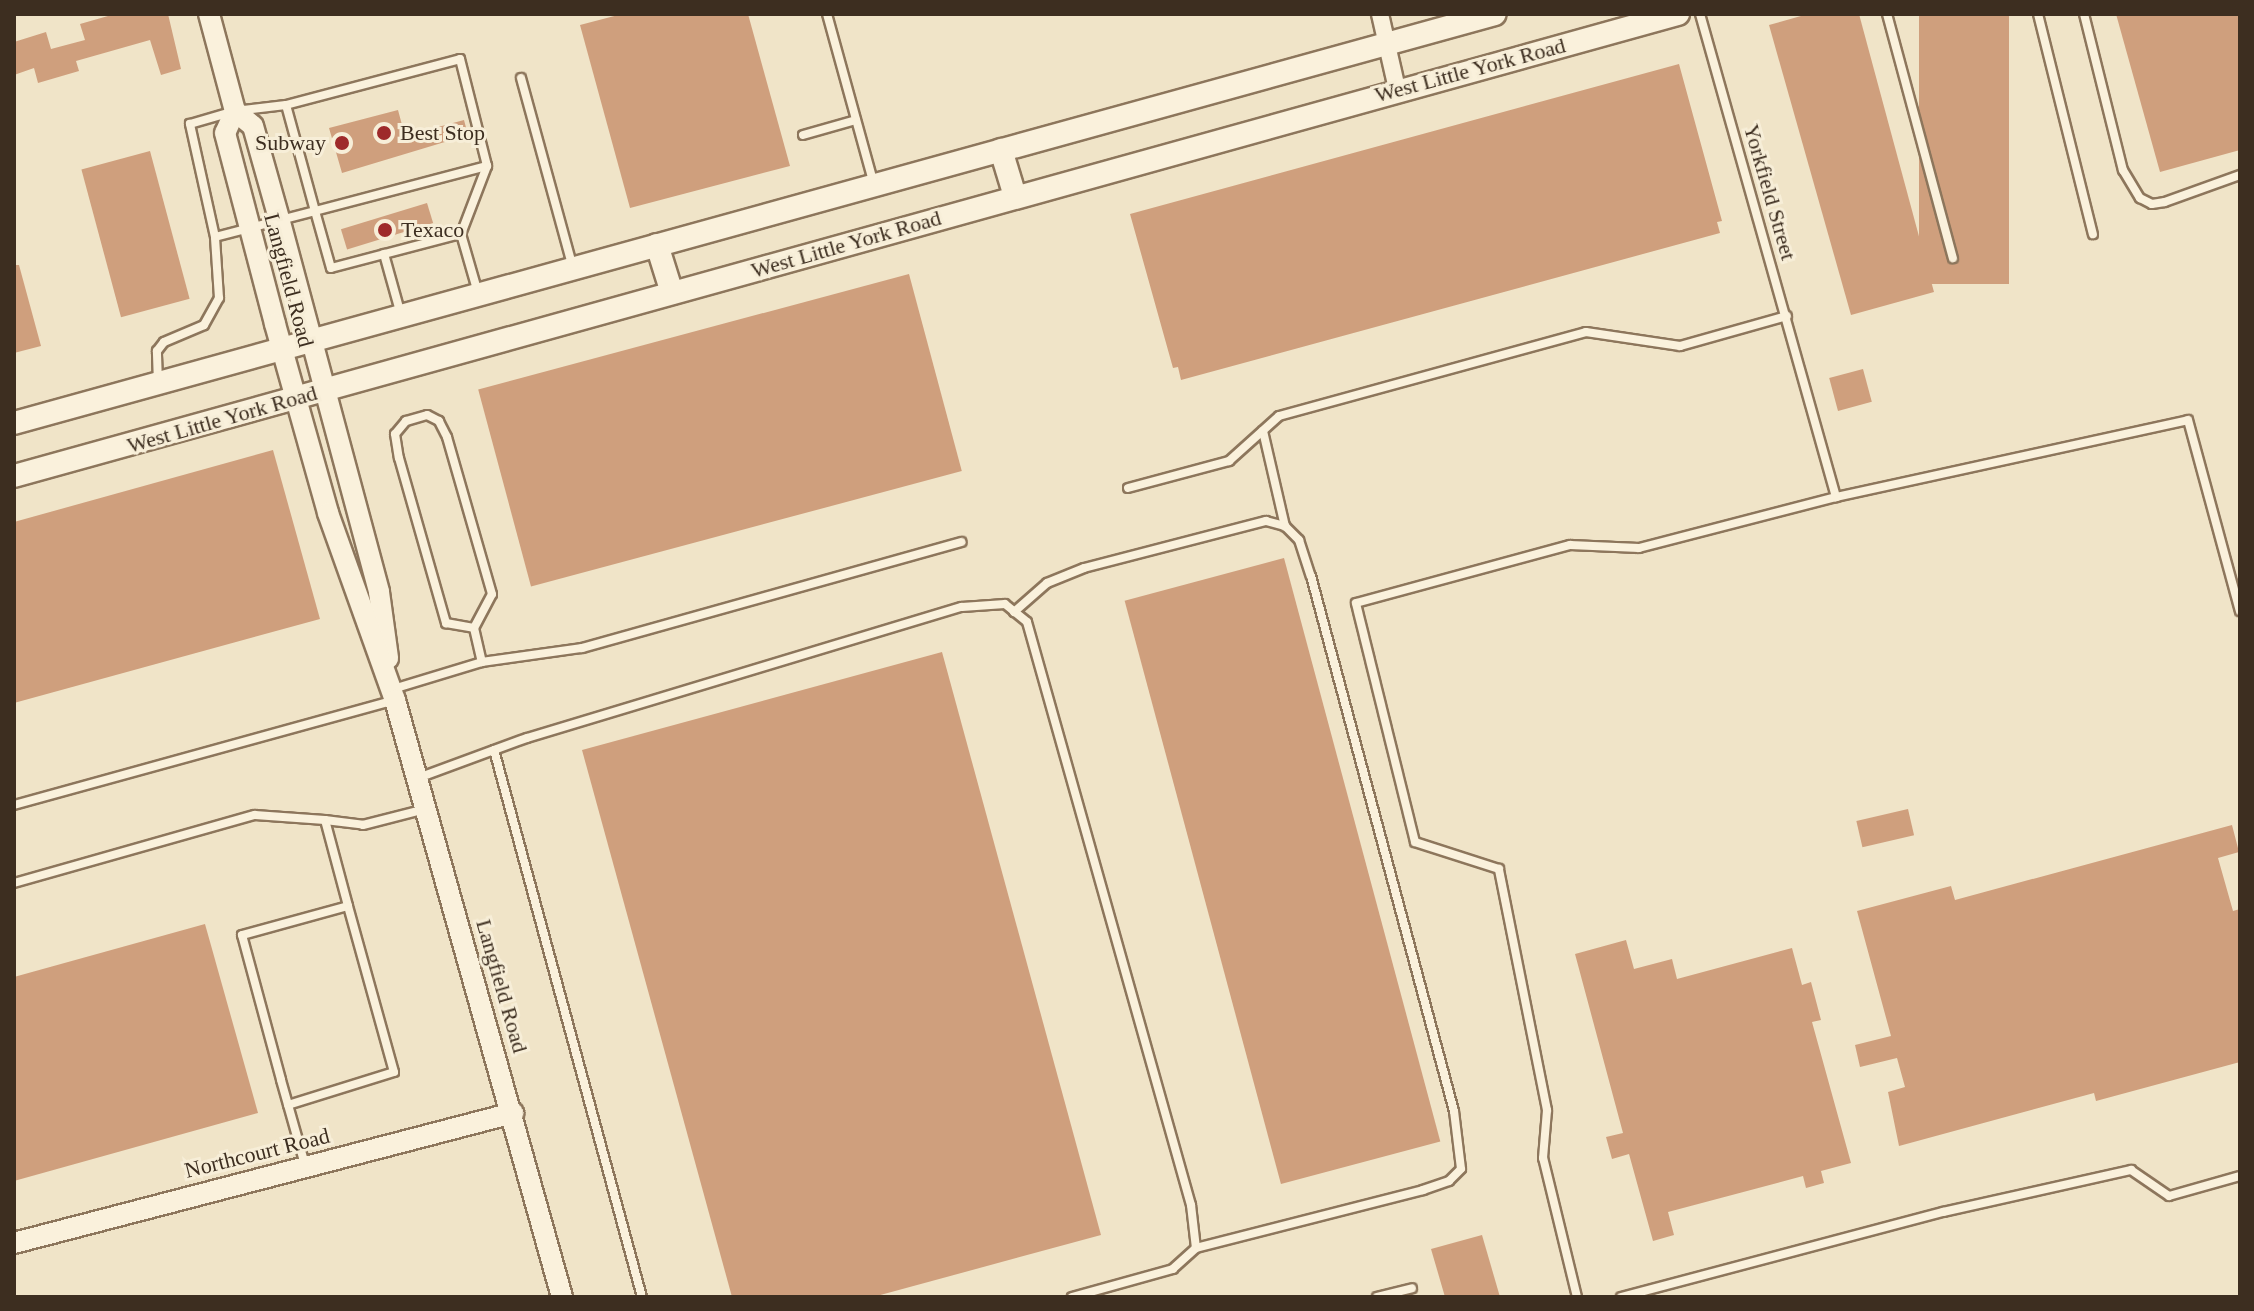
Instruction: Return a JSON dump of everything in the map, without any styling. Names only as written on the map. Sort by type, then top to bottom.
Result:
[{"type":"main road","points":[[14,423],[1495,14]]},
{"type":"main road","name":"West Little York Road","points":[[14,476],[1397,89],[1678,14]]},
{"type":"main road","points":[[1001,150],[1015,196]]},
{"type":"main road","points":[[657,245],[672,293]]},
{"type":"street","name":"Langfield Road","points":[[209,14],[235,111],[253,126],[280,222],[379,592],[394,694]]},
{"type":"street","points":[[1380,14],[1397,89]]},
{"type":"street","name":"Langfield Road","points":[[235,111],[225,133],[296,398],[356,598],[394,694],[562,1297]]},
{"type":"street","name":"Northcourt Road","points":[[14,1243],[513,1113]]},
{"type":"lane","points":[[827,14],[874,185]]},
{"type":"lane","name":"Yorkfield Street","points":[[1700,14],[1806,380],[1836,497]]},
{"type":"lane","points":[[1887,14],[1953,258]]},
{"type":"lane","points":[[2038,14],[2093,234]]},
{"type":"lane","points":[[2084,14],[2123,170],[2140,198],[2152,204],[2165,202],[2240,175]]},
{"type":"lane","points":[[158,383],[155,361],[164,342],[204,325],[215,312],[219,282],[215,237],[190,124],[235,111],[286,105],[460,59],[487,166],[461,234],[478,295]]},
{"type":"lane","points":[[521,78],[573,269]]},
{"type":"lane","points":[[286,105],[331,268],[461,234]]},
{"type":"lane","points":[[803,135],[856,120]]},
{"type":"lane","points":[[215,237],[487,166]]},
{"type":"lane","points":[[384,254],[402,316]]},
{"type":"lane","points":[[1128,488],[1229,461],[1279,416],[1586,332],[1680,346],[1787,316]]},
{"type":"lane","points":[[474,628],[446,623],[399,458],[395,434],[406,421],[427,415],[439,421],[447,437],[492,594],[474,628],[482,662]]},
{"type":"lane","points":[[1577,1297],[1543,1158],[1547,1110],[1499,869],[1415,842],[1356,603],[1570,545],[1639,548],[1836,497],[2188,420],[2240,611]]},
{"type":"lane","points":[[1263,431],[1285,526]]},
{"type":"lane","points":[[1014,612],[1047,583],[1084,568],[1266,521],[1285,526],[1299,540],[1463,1155],[1461,1169],[1449,1181],[1196,1248],[1173,1269],[1072,1297]]},
{"type":"lane","points":[[14,805],[394,694],[482,662],[582,648],[961,542]]},
{"type":"lane","points":[[417,778],[494,750],[962,607],[1005,604],[1027,622],[1191,1205],[1196,1248]]},
{"type":"lane","points":[[494,750],[642,1297]]},
{"type":"lane","points":[[14,883],[255,815],[363,825],[426,809]]},
{"type":"lane","points":[[288,1105],[394,1072],[325,820]]},
{"type":"lane","points":[[305,1166],[242,935],[348,906]]},
{"type":"lane","points":[[1621,1297],[1943,1212],[2131,1170],[2169,1196],[2240,1176]]},
{"type":"lane","points":[[1377,1297],[1412,1288]]},
{"type":"building","points":[[115,14],[168,14],[181,69],[161,75],[150,40],[76,61],[79,71],[38,83],[34,68],[14,75],[14,42],[46,32],[51,49],[85,40],[80,24]]},
{"type":"building","points":[[622,14],[748,14],[790,166],[630,208],[580,25]]},
{"type":"building","points":[[1808,14],[1859,14],[1934,292],[1851,315],[1769,25]]},
{"type":"building","points":[[1919,14],[2009,14],[2009,284],[1919,284]]},
{"type":"building","points":[[2116,14],[2240,14],[2240,150],[2160,172]]},
{"type":"building","points":[[1679,64],[1722,221],[1717,222],[1720,233],[1181,380],[1178,367],[1173,368],[1130,214]]},
{"type":"building","points":[[398,110],[405,136],[464,120],[468,135],[342,173],[329,128]]},
{"type":"building","points":[[150,151],[190,299],[121,317],[81,169]]},
{"type":"building","points":[[427,203],[433,223],[347,249],[341,229]]},
{"type":"building","points":[[14,265],[19,265],[41,346],[14,353]]},
{"type":"building","points":[[909,274],[962,471],[531,586],[478,389]]},
{"type":"building","points":[[1863,369],[1872,402],[1838,411],[1829,378]]},
{"type":"building","points":[[273,450],[320,619],[14,703],[14,522]]},
{"type":"building","points":[[1284,558],[1440,1141],[1281,1184],[1125,601]]},
{"type":"building","points":[[942,652],[1101,1235],[873,1297],[732,1297],[582,750]]},
{"type":"building","points":[[1908,809],[1914,835],[1862,847],[1856,821]]},
{"type":"building","points":[[2232,825],[2239,852],[2218,858],[2233,911],[2240,909],[2240,1062],[2096,1101],[2094,1093],[1899,1146],[1888,1092],[1905,1087],[1897,1058],[1860,1067],[1855,1045],[1891,1036],[1857,911],[1951,886],[1955,900]]},
{"type":"building","points":[[205,924],[258,1113],[14,1181],[14,977]]},
{"type":"building","points":[[1626,940],[1634,969],[1672,959],[1677,979],[1792,948],[1802,985],[1811,982],[1821,1020],[1812,1022],[1851,1163],[1821,1171],[1824,1183],[1806,1188],[1803,1176],[1668,1212],[1674,1235],[1653,1241],[1629,1154],[1612,1159],[1606,1137],[1623,1133],[1575,954]]},
{"type":"building","points":[[1482,1235],[1500,1297],[1445,1297],[1431,1249]]},
{"type":"place","name":"Best Stop","points":[[384,133]]},
{"type":"place","name":"Subway","points":[[342,143]]},
{"type":"place","name":"Texaco","points":[[385,230]]}]
